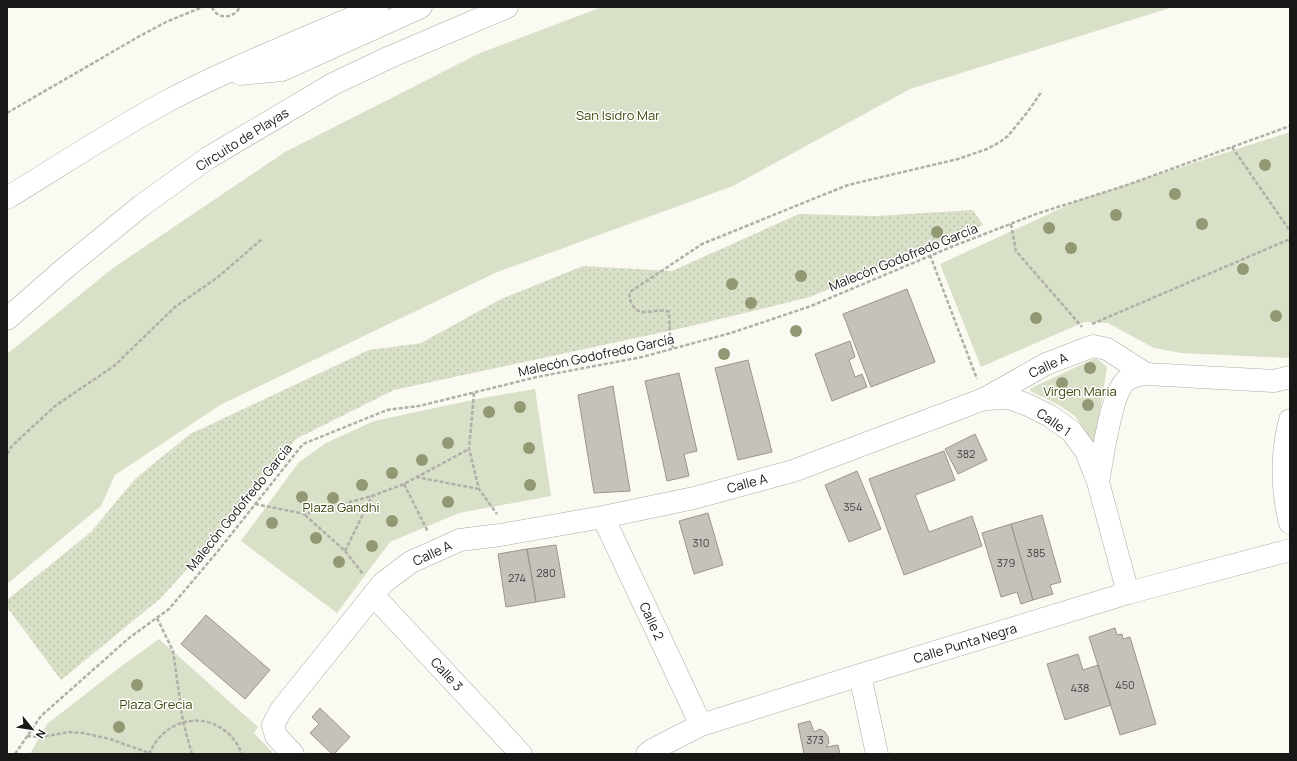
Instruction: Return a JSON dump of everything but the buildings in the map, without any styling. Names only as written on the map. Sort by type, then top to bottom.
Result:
[{"type":"main road","points":[[7,198],[155,108],[218,76],[377,7]]},
{"type":"main road","points":[[218,76],[282,70],[421,7]]},
{"type":"main road","name":"Circuito de Playas","points":[[7,319],[64,269],[141,206],[208,158],[333,84],[390,57],[507,7]]},
{"type":"main road","name":"Calle A","points":[[293,754],[276,736],[273,725],[281,710],[371,585],[383,583],[411,562],[460,540],[500,535],[603,517],[694,498],[793,471],[981,390],[1093,346],[1107,349],[1146,374],[1285,382]]},
{"type":"main road","name":"Calle 1","points":[[1098,482],[1109,421],[1118,391],[1127,379],[1146,374]]},
{"type":"main road","name":"Calle 1","points":[[981,390],[1028,404],[1071,430],[1086,451],[1098,482],[1128,593]]},
{"type":"main road","points":[[1290,420],[1283,463],[1285,504],[1290,523]]},
{"type":"main road","name":"Calle 2","points":[[603,517],[701,725]]},
{"type":"main road","name":"Calle Punta Negra","points":[[647,754],[701,725],[860,674],[1128,593],[1290,550]]},
{"type":"main road","name":"Calle 3","points":[[371,585],[521,754]]},
{"type":"main road","points":[[860,674],[877,754]]},
{"type":"path","points":[[7,113],[138,36],[166,22],[203,7]]},
{"type":"path","points":[[212,7],[218,15],[225,17],[232,16],[240,7]]},
{"type":"path","points":[[673,348],[670,337],[669,312],[666,310],[642,313],[634,309],[629,298],[630,292],[702,244],[823,195],[848,185],[958,159],[986,149],[1008,136],[1042,91]]},
{"type":"path","name":"Malecón Godofredo García","points":[[15,754],[41,716],[129,638],[169,609],[304,444],[387,410],[419,406],[537,377],[642,357],[731,333],[811,306],[930,256],[1036,214],[1127,185],[1290,126]]},
{"type":"path","points":[[1232,147],[1290,231]]},
{"type":"path","points":[[1011,224],[1016,251],[1083,328]]},
{"type":"path","points":[[7,454],[12,446],[55,406],[114,366],[176,307],[218,277],[262,239]]},
{"type":"path","points":[[1090,325],[1290,239]]},
{"type":"path","points":[[930,256],[981,390]]},
{"type":"path","points":[[474,393],[470,449],[479,489],[497,514]]},
{"type":"path","points":[[255,504],[304,514],[372,496],[404,484],[470,449]]},
{"type":"path","points":[[416,477],[479,489]]},
{"type":"path","points":[[404,484],[437,550]]},
{"type":"path","points":[[345,551],[372,496]]},
{"type":"path","points":[[304,514],[345,551],[371,585]]},
{"type":"path","points":[[156,618],[173,651],[183,722],[192,754]]},
{"type":"path","points":[[27,736],[41,737],[69,732],[83,733],[110,739],[150,754],[155,742],[162,733],[172,726],[195,720],[218,726],[228,732],[236,742],[242,754]]},
{"type":"green space","name":"San Isidro Mar","points":[[602,7],[1173,7],[910,89],[733,186],[495,273],[220,405],[115,475],[101,506],[7,584],[7,354],[113,268],[285,152],[480,53]]},
{"type":"green space","points":[[1290,132],[1290,358],[1181,353],[1154,348],[1108,323],[1084,322],[981,367],[940,264],[1079,200]]},
{"type":"green space","points":[[973,210],[983,225],[810,297],[687,327],[394,390],[296,439],[221,531],[161,598],[61,680],[7,607],[7,600],[91,532],[135,479],[190,434],[369,350],[421,343],[501,299],[583,266],[672,271],[799,214],[875,216]]},
{"type":"green space","name":"Virgen Maria","points":[[1096,358],[1107,367],[1095,445],[1075,416],[1059,405],[1030,391],[1031,388]]},
{"type":"green space","name":"Plaza Gandhi","points":[[535,389],[551,496],[459,513],[390,542],[337,613],[241,541],[299,462],[326,443],[374,421],[482,398]]},
{"type":"green space","name":"Plaza Grecia","points":[[159,639],[258,727],[254,733],[274,754],[30,754],[47,724]]}]
